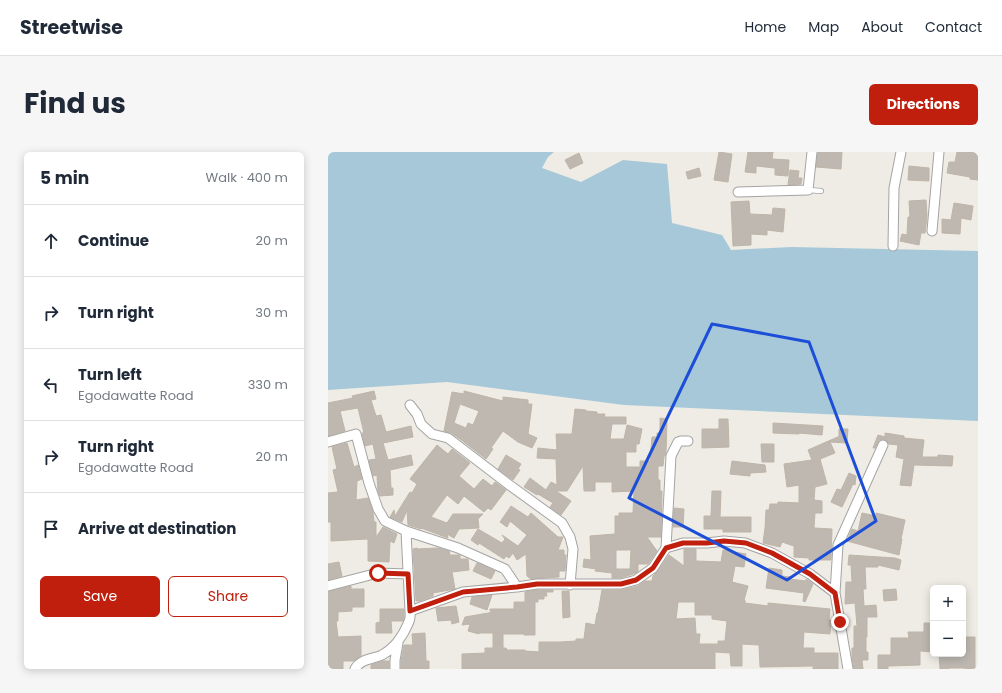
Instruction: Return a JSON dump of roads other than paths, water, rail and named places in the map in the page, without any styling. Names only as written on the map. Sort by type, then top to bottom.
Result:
[{"type":"street","points":[[738,192],[808,190],[812,152]]},
{"type":"street","points":[[893,246],[894,188],[901,152]]},
{"type":"street","points":[[932,231],[939,152]]},
{"type":"street","points":[[410,405],[417,414],[421,424],[432,434],[448,438],[562,523],[570,537],[573,549],[570,585]]},
{"type":"street","points":[[328,442],[356,434],[369,483],[384,521],[406,531],[458,548],[505,569],[517,587]]},
{"type":"street","points":[[410,611],[463,592],[537,584],[621,584],[636,580],[653,568],[666,548],[671,456],[678,442],[688,441]]},
{"type":"street","points":[[848,669],[835,593],[838,545],[883,445]]},
{"type":"street","points":[[395,669],[398,643],[411,618],[406,531]]},
{"type":"street","points":[[666,548],[683,543],[724,541],[746,543],[772,553],[810,574],[835,593]]},
{"type":"street","points":[[328,586],[378,573],[408,574]]},
{"type":"street","points":[[355,669],[357,665],[363,661],[382,655],[398,643]]},
{"type":"lane","points":[[808,190],[821,191]]},
{"type":"water","points":[[328,152],[554,152],[548,157],[542,168],[581,182],[623,160],[667,164],[672,223],[722,235],[731,250],[791,247],[978,251],[978,421],[624,405],[447,382],[328,390]]}]
